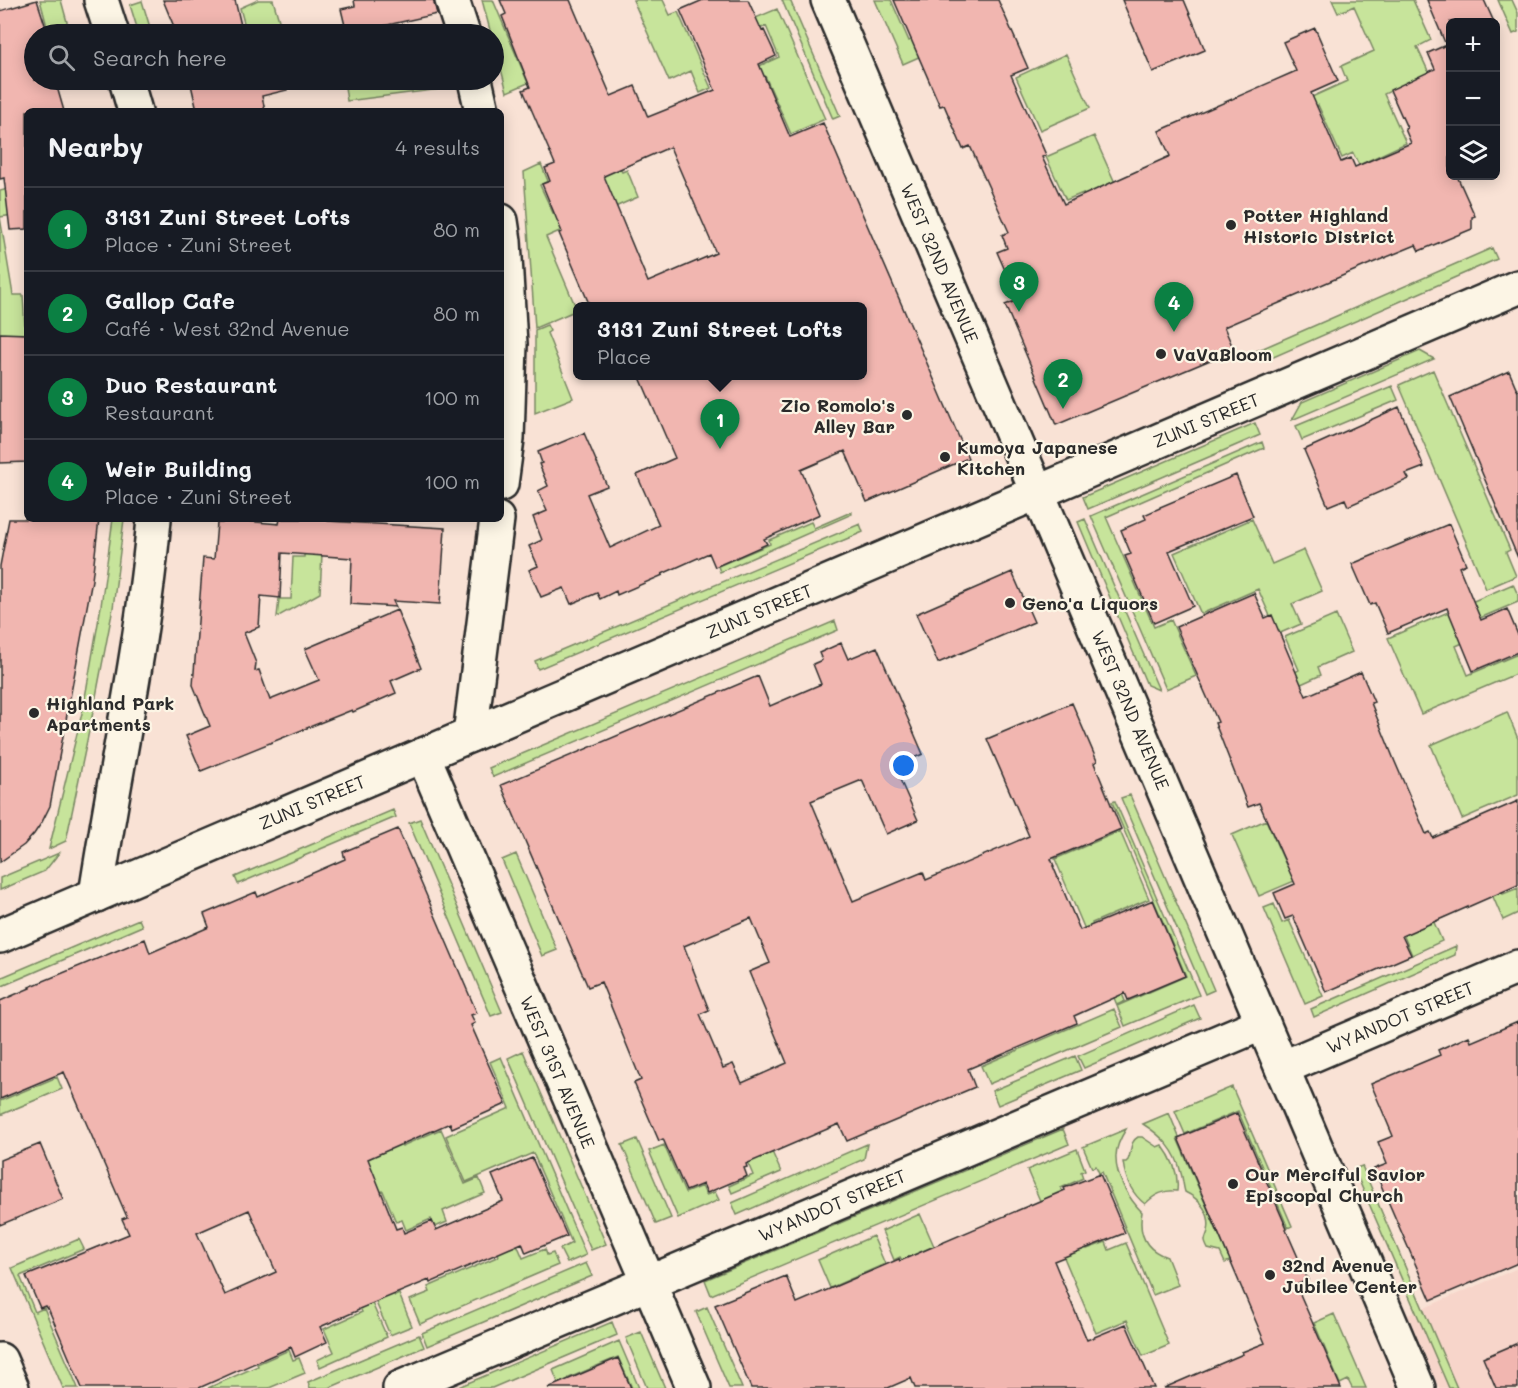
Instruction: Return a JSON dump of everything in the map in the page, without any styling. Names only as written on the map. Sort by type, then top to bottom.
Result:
[{"type":"street","points":[[101,0],[109,24]]},
{"type":"street","points":[[452,0],[460,24]]},
{"type":"street","name":"WEST 32ND AVENUE","points":[[828,0],[1418,1388]]},
{"type":"street","points":[[129,90],[134,108]]},
{"type":"street","points":[[478,90],[481,108]]},
{"type":"street","points":[[504,241],[510,344],[507,439],[504,462]]},
{"type":"street","name":"ZUNI STREET","points":[[0,936],[1518,287]]},
{"type":"street","points":[[96,895],[140,628],[154,522]]},
{"type":"street","points":[[470,735],[497,522]]},
{"type":"street","name":"WEST 31ST AVENUE","points":[[423,755],[694,1388]]},
{"type":"street","name":"WYANDOT STREET","points":[[1282,1068],[1518,967]]},
{"type":"street","name":"WYANDOT STREET","points":[[400,1388],[1263,1023]]},
{"type":"street","points":[[0,1360],[12,1388]]},
{"type":"shaded area","points":[[1518,1268],[1518,1388],[1439,1388],[1408,1315]]},
{"type":"green space","points":[[40,0],[61,0],[68,24],[46,24]]},
{"type":"green space","points":[[258,0],[273,0],[280,24],[244,24],[240,8]]},
{"type":"green space","points":[[482,0],[493,0],[503,24],[488,24]]},
{"type":"green space","points":[[633,0],[663,0],[670,15],[678,12],[711,88],[700,93],[691,71],[669,81]]},
{"type":"green space","points":[[782,0],[790,0],[840,116],[833,119]]},
{"type":"green space","points":[[875,0],[891,0],[909,41],[982,9],[989,26],[903,64]]},
{"type":"green space","points":[[1332,0],[1413,0],[1431,40],[1417,47],[1429,73],[1384,94],[1406,143],[1359,165],[1353,153],[1342,158],[1318,105],[1287,118],[1283,110],[1347,81],[1341,66],[1374,51],[1354,6],[1338,13]]},
{"type":"green space","points":[[1498,0],[1512,0],[1518,13],[1518,32],[1513,34]]},
{"type":"green space","points":[[142,1],[149,24],[136,24],[130,5]]},
{"type":"green space","points":[[777,9],[825,119],[791,134],[765,76],[730,91],[726,81],[779,57],[766,26],[700,55],[751,20]]},
{"type":"green space","points":[[504,26],[528,83],[507,92],[504,80]]},
{"type":"green space","points":[[1066,54],[1090,108],[1040,130],[1016,77]]},
{"type":"green space","points":[[345,90],[432,90],[347,101]]},
{"type":"green space","points":[[1094,136],[1142,243],[1112,257],[1083,193],[1066,200],[1046,157]]},
{"type":"green space","points":[[611,146],[622,172],[627,170],[638,197],[546,237],[574,302],[573,312],[535,328],[524,172],[541,164],[548,181],[540,185],[553,213],[604,190],[590,155]]},
{"type":"green space","points":[[24,185],[24,213],[0,217],[0,191]]},
{"type":"green space","points":[[0,217],[13,295],[23,295],[24,362],[0,362]]},
{"type":"green space","points":[[1492,248],[1497,259],[1269,359],[1254,352]]},
{"type":"green space","points":[[547,325],[550,331],[547,333],[573,398],[535,413],[535,330]]},
{"type":"green space","points":[[1420,351],[1434,359],[1292,420],[1302,402]]},
{"type":"green space","points":[[1433,370],[1510,550],[1506,552],[1516,576],[1486,589],[1399,385]]},
{"type":"green space","points":[[1392,386],[1398,400],[1302,440],[1296,426]]},
{"type":"green space","points":[[1255,423],[1260,435],[1088,509],[1083,497]]},
{"type":"green space","points":[[1262,442],[1264,448],[1106,517],[1154,627],[1171,620],[1196,676],[1166,689],[1091,516]]},
{"type":"green space","points":[[851,512],[852,514],[720,572],[718,566],[770,544],[769,540],[811,522],[814,528]]},
{"type":"green space","points":[[1085,519],[1159,690],[1147,685],[1078,522]]},
{"type":"green space","points":[[1252,519],[1272,564],[1304,550],[1322,591],[1292,604],[1301,624],[1278,634],[1258,589],[1201,614],[1174,553]]},
{"type":"green space","points":[[113,522],[124,522],[113,608],[66,841],[49,849],[83,709]]},
{"type":"green space","points":[[860,524],[863,532],[538,669],[535,661]]},
{"type":"green space","points":[[305,534],[323,535],[320,593],[277,617],[279,599],[291,599],[293,557],[304,557]]},
{"type":"green space","points":[[1513,584],[1518,595],[1518,602],[1461,626],[1467,641],[1456,646],[1468,675],[1518,654],[1518,673],[1421,714],[1388,638]]},
{"type":"green space","points":[[1336,615],[1352,652],[1318,667],[1321,675],[1299,685],[1293,673],[1299,670],[1285,637]]},
{"type":"green space","points":[[835,621],[838,630],[493,777],[489,768]]},
{"type":"green space","points":[[1507,712],[1518,739],[1518,795],[1462,819],[1431,745]]},
{"type":"green space","points":[[1130,795],[1214,990],[1205,994],[1121,798]]},
{"type":"green space","points":[[1115,801],[1199,995],[1125,1026],[1117,1006],[1186,976],[1112,802]]},
{"type":"green space","points":[[393,810],[396,817],[238,884],[235,877]]},
{"type":"green space","points":[[420,819],[502,1012],[491,1016],[409,823]]},
{"type":"green space","points":[[1266,820],[1286,865],[1358,834],[1365,851],[1259,896],[1232,835]]},
{"type":"green space","points":[[1472,821],[1503,894],[1518,888],[1518,913],[1503,920],[1462,825]]},
{"type":"green space","points":[[1120,831],[1149,899],[1092,923],[1125,1001],[1117,1005],[1055,859]]},
{"type":"green space","points":[[59,853],[45,871],[0,890],[0,878]]},
{"type":"green space","points":[[516,854],[557,950],[542,956],[502,860]]},
{"type":"green space","points":[[1423,897],[1442,941],[1412,955],[1393,911]]},
{"type":"green space","points":[[1274,904],[1282,923],[1289,920],[1323,996],[1305,1004],[1264,908]]},
{"type":"green space","points":[[139,919],[142,926],[0,987],[0,978]]},
{"type":"green space","points":[[1456,946],[1455,955],[1314,1017],[1311,1009]]},
{"type":"green space","points":[[1194,1005],[1200,1018],[1084,1068],[1078,1056]]},
{"type":"green space","points":[[1114,1009],[1122,1027],[989,1084],[981,1066]]},
{"type":"green space","points":[[523,1051],[606,1244],[591,1250],[508,1058]]},
{"type":"green space","points":[[1075,1056],[1081,1070],[998,1105],[992,1091]]},
{"type":"green space","points":[[501,1057],[586,1255],[567,1263],[560,1249],[572,1243],[533,1153],[466,1182],[446,1136],[510,1108],[490,1062]]},
{"type":"green space","points":[[57,1077],[62,1089],[0,1115],[0,1101]]},
{"type":"green space","points":[[1232,1087],[1292,1226],[1288,1228],[1238,1111],[1185,1134],[1175,1111]]},
{"type":"green space","points":[[745,1091],[781,1172],[732,1193],[729,1186],[753,1175],[721,1101]]},
{"type":"green space","points":[[386,1107],[402,1146],[441,1129],[465,1184],[479,1178],[485,1193],[443,1211],[447,1222],[435,1227],[431,1219],[406,1230],[402,1220],[396,1222],[383,1191],[354,1204],[338,1166]]},
{"type":"green space","points":[[1169,1113],[1179,1137],[1177,1138],[1228,1256],[1243,1255],[1225,1263],[1220,1252],[1208,1249],[1205,1238],[1209,1225],[1204,1208],[1185,1192],[1179,1165],[1172,1151],[1156,1133],[1143,1124]]},
{"type":"green space","points":[[1063,1129],[1069,1144],[711,1295],[705,1280]]},
{"type":"green space","points":[[1126,1129],[1116,1152],[1120,1179],[1132,1201],[1142,1212],[1141,1227],[1145,1240],[1154,1250],[1167,1257],[1178,1285],[1153,1295],[1102,1172],[1099,1173],[1096,1166],[1092,1168],[1083,1147]]},
{"type":"green space","points":[[1138,1137],[1142,1137],[1157,1147],[1162,1145],[1172,1161],[1177,1178],[1177,1191],[1160,1193],[1145,1204],[1130,1185],[1123,1162],[1128,1160],[1132,1144]]},
{"type":"green space","points":[[637,1139],[671,1218],[656,1224],[622,1145]]},
{"type":"green space","points":[[867,1144],[864,1159],[737,1215],[732,1203]]},
{"type":"green space","points":[[664,1145],[685,1193],[702,1186],[706,1195],[715,1192],[719,1200],[678,1218],[649,1151]]},
{"type":"green space","points":[[1077,1149],[1085,1170],[1081,1172],[1083,1178],[1061,1188],[1087,1249],[1106,1242],[1109,1250],[1126,1243],[1169,1345],[1143,1356],[1127,1320],[1096,1333],[1027,1170]]},
{"type":"green space","points":[[1362,1166],[1457,1388],[1449,1388],[1354,1169]]},
{"type":"green space","points":[[500,1204],[523,1258],[545,1249],[547,1255],[553,1253],[558,1265],[420,1324],[410,1300],[430,1292],[428,1287],[499,1256],[481,1212]]},
{"type":"green space","points":[[356,1206],[395,1296],[399,1294],[412,1326],[390,1335],[350,1242]]},
{"type":"green space","points":[[920,1214],[934,1246],[902,1260],[900,1257],[894,1260],[882,1231]]},
{"type":"green space","points":[[873,1236],[885,1264],[830,1288],[818,1260]]},
{"type":"green space","points":[[79,1239],[84,1249],[20,1276],[35,1312],[44,1308],[78,1388],[63,1388],[12,1268]]},
{"type":"green space","points":[[344,1240],[387,1337],[320,1367],[317,1360],[334,1352],[324,1329],[362,1312],[340,1261]]},
{"type":"green space","points":[[586,1263],[592,1276],[427,1346],[422,1333]]},
{"type":"green space","points":[[707,1307],[742,1388],[729,1388],[696,1312]]},
{"type":"green space","points":[[1334,1314],[1366,1388],[1352,1388],[1348,1380],[1340,1384],[1314,1323]]},
{"type":"green space","points":[[612,1322],[617,1335],[492,1388],[456,1388]]},
{"type":"green space","points":[[641,1332],[665,1388],[647,1388],[626,1338]]},
{"type":"green space","points":[[419,1335],[424,1347],[329,1388],[310,1388],[308,1382]]},
{"type":"green space","points":[[619,1341],[639,1388],[632,1388],[618,1357],[569,1378],[570,1381],[559,1385],[553,1370]]},
{"type":"green space","points":[[289,1350],[293,1360],[299,1358],[305,1373],[269,1388],[208,1388],[258,1366],[257,1364]]},
{"type":"building","points":[[37,0],[45,24],[24,24],[24,90],[58,90],[63,108],[24,108],[24,229],[10,230],[4,178],[0,179],[0,11]]},
{"type":"building","points":[[163,0],[235,0],[241,24],[173,24]]},
{"type":"building","points":[[354,0],[434,0],[437,14],[392,24],[345,24],[341,9],[355,6]]},
{"type":"building","points":[[500,0],[570,0],[611,96],[635,86],[648,117],[715,90],[680,10],[703,0],[748,0],[776,56],[759,64],[790,137],[823,123],[968,458],[867,502],[845,451],[801,470],[820,514],[764,539],[767,544],[715,567],[709,553],[617,595],[616,591],[600,599],[597,593],[571,604],[564,588],[541,597],[529,570],[538,566],[529,546],[542,540],[533,517],[547,511],[538,491],[548,486],[539,464],[542,463],[538,452],[584,433],[607,486],[587,494],[610,548],[659,525],[637,475],[675,458],[641,380],[867,380],[867,302],[588,302],[559,233],[562,232],[542,184],[550,181],[545,168],[555,164],[523,90],[530,87],[502,16],[506,14]],"holes":[[[670,147],[716,253],[648,282],[604,176]]]},
{"type":"building","points":[[894,0],[998,0],[1028,68],[1011,75],[1046,155],[1042,157],[1064,204],[1170,156],[1159,131],[1296,71],[1283,42],[1315,28],[1338,81],[1311,93],[1341,162],[1351,158],[1355,167],[1411,143],[1405,129],[1407,128],[1390,90],[1435,69],[1428,53],[1446,45],[1446,180],[1459,180],[1475,216],[1472,217],[1472,229],[1419,251],[1416,245],[1224,327],[1234,350],[1056,425],[1005,305],[1018,300],[997,252],[1007,248],[1002,235],[1009,232],[970,146],[963,149],[944,105],[940,106]]},
{"type":"building","points":[[1122,0],[1184,0],[1205,50],[1153,72]]},
{"type":"building","points":[[1427,0],[1484,0],[1492,18],[1446,18],[1446,45]]},
{"type":"building","points":[[192,90],[287,90],[262,96],[264,108],[196,108]]},
{"type":"building","points":[[0,333],[24,334],[24,462],[0,463]]},
{"type":"building","points":[[1509,371],[1518,392],[1518,558],[1450,397]]},
{"type":"building","points":[[1399,407],[1424,467],[1406,474],[1409,479],[1348,506],[1345,499],[1328,506],[1304,450]]},
{"type":"building","points":[[1236,475],[1253,516],[1169,551],[1193,606],[1154,623],[1125,556],[1131,554],[1121,530],[1146,519],[1144,515],[1160,507]]},
{"type":"building","name":"Highland Park Apartments","points":[[9,519],[24,519],[24,522],[99,522],[92,580],[50,806],[34,834],[24,845],[0,862],[0,566]]},
{"type":"building","points":[[345,522],[445,528],[440,604],[393,601],[396,607],[350,604],[352,558],[282,553],[280,598],[261,596],[259,627],[244,633],[256,663],[255,671],[259,670],[270,700],[319,680],[305,649],[397,610],[421,668],[391,681],[396,693],[201,771],[186,736],[210,726],[193,685],[203,558],[214,559],[217,523]]},
{"type":"building","points":[[1449,524],[1466,564],[1459,567],[1481,620],[1507,609],[1518,635],[1518,652],[1473,671],[1447,608],[1388,633],[1375,603],[1370,605],[1352,564]]},
{"type":"building","points":[[1012,572],[1034,622],[938,663],[916,614]]},
{"type":"building","points":[[1254,593],[1265,618],[1272,615],[1306,696],[1361,672],[1374,702],[1371,703],[1426,834],[1430,832],[1433,838],[1518,801],[1518,885],[1402,936],[1411,955],[1326,992],[1293,916],[1285,919],[1274,893],[1295,884],[1259,803],[1248,807],[1215,723],[1218,722],[1176,627]]},
{"type":"building","points":[[841,643],[848,659],[877,647],[923,754],[894,766],[918,820],[886,834],[862,780],[811,801],[853,901],[923,872],[926,880],[1029,836],[987,739],[1072,703],[1097,761],[1094,763],[1121,829],[1051,859],[1053,866],[1080,930],[1153,900],[1185,976],[1128,1000],[1125,993],[1074,1016],[1077,1023],[968,1069],[975,1087],[847,1141],[839,1124],[746,1164],[747,1167],[744,1168],[747,1176],[707,1193],[703,1184],[686,1191],[663,1139],[659,1141],[634,1083],[641,1080],[601,982],[588,987],[501,785],[758,676],[770,706],[821,684],[813,664],[822,660],[819,653]],"holes":[[[751,918],[770,963],[749,972],[787,1063],[742,1083],[733,1064],[723,1068],[700,1014],[709,1010],[684,946]]]},
{"type":"building","points":[[398,829],[477,1013],[471,1015],[475,1023],[471,1025],[506,1104],[452,1128],[450,1123],[368,1159],[396,1229],[402,1227],[404,1233],[432,1221],[436,1230],[503,1201],[492,1175],[532,1158],[567,1236],[526,1253],[522,1243],[430,1283],[429,1280],[320,1327],[327,1342],[295,1357],[291,1347],[199,1388],[82,1388],[48,1308],[45,1306],[40,1308],[26,1276],[129,1234],[122,1219],[127,1217],[64,1072],[0,1099],[0,1001],[145,939],[150,953],[209,927],[204,914],[256,892],[258,897],[345,859],[343,852]],"holes":[[[249,1210],[276,1272],[225,1295],[197,1233]]]},
{"type":"building","points":[[1518,1022],[1518,1263],[1431,1300],[1374,1169],[1387,1164],[1378,1142],[1393,1136],[1371,1084],[1440,1055],[1438,1050],[1469,1036],[1471,1042]]},
{"type":"building","points":[[1237,1113],[1308,1280],[1296,1285],[1341,1388],[1164,1388],[1265,1343],[1178,1138]]},
{"type":"building","points":[[40,1144],[63,1199],[0,1225],[0,1160]]},
{"type":"building","points":[[1100,1174],[1125,1233],[1054,1261],[1087,1340],[1126,1324],[1154,1388],[915,1388],[911,1378],[888,1388],[751,1388],[715,1305],[786,1276],[797,1303]]},
{"type":"building","points":[[1518,1343],[1518,1388],[1496,1388],[1483,1358]]},
{"type":"building","points":[[618,1358],[631,1388],[548,1388]]},
{"type":"place","name":"Potter Highland Historic District","points":[[1231,225]]},
{"type":"place","name":"Duo Restaurant","points":[[1019,312]]},
{"type":"place","name":"Weir Building","points":[[1174,332]]},
{"type":"place","name":"VaVaBloom","points":[[1161,354]]},
{"type":"place","name":"Gallop Cafe","points":[[1063,409]]},
{"type":"place","name":"Zio Romolo's Alley Bar","points":[[907,415]]},
{"type":"place","name":"3131 Zuni Street Lofts","points":[[720,449]]},
{"type":"place","name":"Kumoya Japanese Kitchen","points":[[945,457]]},
{"type":"place","name":"Geno'a Liquors","points":[[1010,603]]},
{"type":"place","name":"Highland Park Apartments","points":[[34,713]]},
{"type":"place","name":"Our Merciful Savior Episcopal Church","points":[[1233,1184]]},
{"type":"place","name":"32nd Avenue Jubilee Center","points":[[1270,1275]]}]
